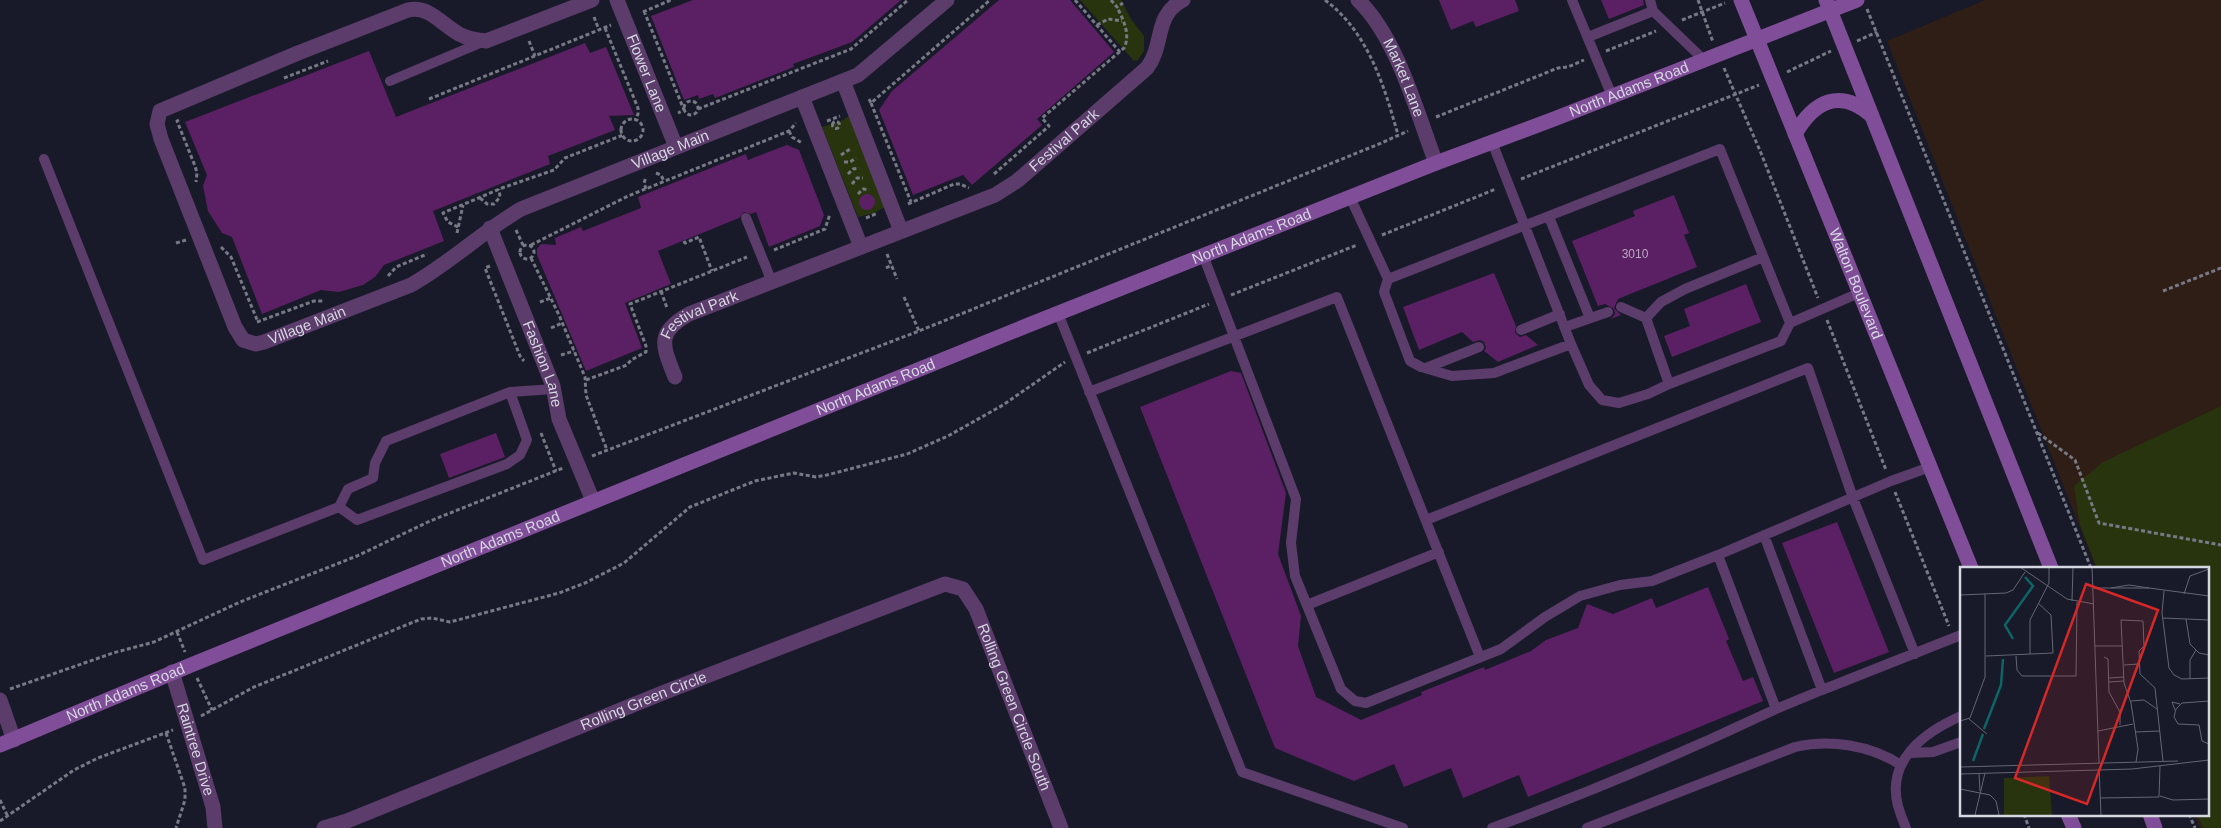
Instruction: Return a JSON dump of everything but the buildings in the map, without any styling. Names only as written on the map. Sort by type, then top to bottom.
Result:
[{"type":"street","name":"Flower Lane","points":[[617,0],[676,147]]},
{"type":"street","name":"Village Main","points":[[486,41],[458,34],[423,10],[415,8],[160,111],[157,124],[170,164],[235,327],[243,340],[248,344],[264,342],[411,285],[432,272],[490,228],[521,209],[864,72],[948,0]]},
{"type":"street","name":"Festival Park","points":[[674,377],[663,339],[671,326],[689,314],[995,195],[1028,173],[1148,68],[1155,54],[1160,26],[1171,8],[1183,0]]},
{"type":"street","name":"Market Lane","points":[[1358,0],[1371,13],[1387,40],[1436,163]]},
{"type":"street","name":"Walton Boulevard","points":[[1742,0],[1756,40],[1796,134],[1971,567]]},
{"type":"street","name":"North Adams Road","points":[[0,745],[172,672],[1058,313],[1436,163],[1756,40],[1828,5],[1862,4]]},
{"type":"street","points":[[1828,5],[2051,567]]},
{"type":"street","points":[[486,41],[592,7]]},
{"type":"street","points":[[843,81],[901,231]]},
{"type":"street","points":[[802,97],[861,247]]},
{"type":"street","points":[[1796,134],[1814,109],[1830,101],[1852,102],[1872,116]]},
{"type":"street","name":"Fashion Lane","points":[[490,228],[554,389],[560,418],[593,501]]},
{"type":"street","name":"Rolling Green Circle","points":[[324,828],[347,821],[665,692],[919,593],[945,584],[964,589]]},
{"type":"street","name":"Rolling Green Circle South","points":[[964,589],[976,610],[1062,828]]},
{"type":"street","name":"Raintree Drive","points":[[172,672],[213,807],[215,828]]},
{"type":"street","points":[[0,700],[14,740]]},
{"type":"street","points":[[2069,816],[2074,828]]},
{"type":"street","points":[[2151,816],[2155,828]]},
{"type":"lane","points":[[1572,0],[1612,96]]},
{"type":"lane","points":[[1650,0],[1653,11],[1704,60]]},
{"type":"lane","points":[[1588,37],[1653,11]]},
{"type":"lane","points":[[390,81],[486,41]]},
{"type":"lane","points":[[1492,142],[1571,344],[1589,385],[1602,400],[1619,403],[1648,394],[1780,341],[1790,323],[1859,293]]},
{"type":"lane","points":[[1388,279],[1720,148],[1790,323]]},
{"type":"lane","points":[[44,159],[203,560],[339,507],[348,489],[372,478],[375,462],[386,441],[510,392],[554,389]]},
{"type":"lane","points":[[1350,197],[1388,279],[1384,292],[1410,361],[1452,376],[1494,373],[1571,344]]},
{"type":"lane","points":[[1549,217],[1590,318]]},
{"type":"lane","points":[[746,218],[772,282]]},
{"type":"lane","points":[[1203,256],[1296,499],[1291,543],[1295,576],[1342,689],[1355,701],[1366,703],[1501,649],[1545,617],[1580,596],[1620,585],[1652,581],[1718,556],[1890,481],[1930,466]]},
{"type":"lane","points":[[1646,318],[1661,302],[1685,288],[1763,257]]},
{"type":"lane","points":[[1089,392],[1337,297],[1480,657]]},
{"type":"lane","points":[[1621,307],[1646,318],[1669,384]]},
{"type":"lane","points":[[1565,327],[1608,312]]},
{"type":"lane","points":[[1058,313],[1242,772],[1403,828]]},
{"type":"lane","points":[[1520,330],[1560,314]]},
{"type":"lane","points":[[1426,368],[1479,347]]},
{"type":"lane","points":[[1426,520],[1808,368],[1853,498],[1915,654]]},
{"type":"lane","points":[[339,507],[357,520],[507,464],[520,455],[527,440],[510,392]]},
{"type":"lane","points":[[1764,536],[1822,690]]},
{"type":"lane","points":[[1306,605],[1438,552]]},
{"type":"lane","points":[[1718,556],[1776,709]]},
{"type":"lane","points":[[1492,828],[1571,798],[1718,736],[1776,709],[1957,636]]},
{"type":"lane","points":[[1906,828],[1897,805],[1898,776],[1901,764],[1919,740],[1933,730],[1960,716]]},
{"type":"lane","points":[[1911,752],[1933,752],[1960,742]]},
{"type":"lane","points":[[1587,828],[1795,747],[1810,744],[1838,744],[1885,755],[1901,764]]},
{"type":"path","points":[[636,15],[671,0]]},
{"type":"path","points":[[644,11],[684,110],[692,115],[698,109],[847,50],[908,0]]},
{"type":"path","points":[[871,103],[990,0]]},
{"type":"path","points":[[1075,0],[1120,52]]},
{"type":"path","points":[[987,179],[1049,126],[1042,118],[1126,45],[1123,21],[1118,7],[1111,0]]},
{"type":"path","points":[[1325,0],[1342,12],[1352,24],[1368,51],[1390,108],[1398,135]]},
{"type":"path","points":[[1698,0],[1702,12]]},
{"type":"path","points":[[1118,7],[1123,3]]},
{"type":"path","points":[[1862,4],[1877,32],[2091,567]]},
{"type":"path","points":[[1435,117],[1558,68],[1595,56],[1720,5]]},
{"type":"path","points":[[592,7],[600,30]]},
{"type":"path","points":[[1097,25],[1108,19],[1123,21]]},
{"type":"path","points":[[429,99],[614,24]]},
{"type":"path","points":[[605,28],[638,108],[636,120]]},
{"type":"path","points":[[1862,38],[1877,32]]},
{"type":"path","points":[[528,39],[535,56]]},
{"type":"path","points":[[847,50],[850,57]]},
{"type":"path","points":[[1784,74],[1832,50]]},
{"type":"path","points":[[284,79],[328,61]]},
{"type":"path","points":[[0,821],[74,770],[98,758],[187,724],[254,687],[420,619],[432,618],[450,622],[559,593],[585,583],[624,563],[690,507],[755,481],[794,473],[816,477],[907,454],[948,436],[1003,405],[1061,364],[1753,87]]},
{"type":"path","points":[[866,94],[917,208]]},
{"type":"path","points":[[1735,94],[1761,153],[1890,481],[1957,636]]},
{"type":"path","points":[[684,110],[686,103],[692,100],[696,102],[698,109]]},
{"type":"path","points":[[820,122],[843,114]]},
{"type":"path","points":[[822,117],[824,122]]},
{"type":"path","points":[[186,118],[177,121],[196,166],[196,189]]},
{"type":"path","points":[[629,120],[636,120],[642,127],[641,137],[636,140],[628,140],[622,135],[623,124],[629,120]]},
{"type":"path","points":[[523,245],[531,245],[664,181],[789,131],[794,124],[800,122]]},
{"type":"path","points":[[642,127],[647,125]]},
{"type":"path","points":[[789,131],[792,137],[801,142],[805,152]]},
{"type":"path","points":[[598,454],[919,331],[1405,132]]},
{"type":"path","points":[[458,226],[448,222],[444,213],[500,189],[554,170],[565,158],[622,135]]},
{"type":"path","points":[[843,152],[850,149]]},
{"type":"path","points":[[840,160],[850,162],[856,158],[858,153]]},
{"type":"path","points":[[856,158],[862,162],[859,168]]},
{"type":"path","points":[[846,162],[843,168],[850,172]]},
{"type":"path","points":[[853,181],[847,179],[853,169],[859,168],[866,172],[863,178]]},
{"type":"path","points":[[646,189],[645,180],[651,174],[661,176],[664,181]]},
{"type":"path","points":[[851,187],[853,181],[857,178],[868,179]]},
{"type":"path","points":[[900,207],[954,184],[974,186]]},
{"type":"path","points":[[480,198],[487,204],[494,204],[500,197],[500,189]]},
{"type":"path","points":[[856,200],[861,190],[866,189],[874,192]]},
{"type":"path","points":[[452,238],[458,231],[463,205]]},
{"type":"path","points":[[774,250],[825,229],[831,215],[827,206]]},
{"type":"path","points":[[859,220],[881,212]]},
{"type":"path","points":[[514,227],[523,245]]},
{"type":"path","points":[[684,241],[685,243],[699,238],[712,271]]},
{"type":"path","points":[[217,242],[231,257],[258,322]]},
{"type":"path","points":[[523,245],[519,251],[520,256],[525,259],[531,258]]},
{"type":"path","points":[[531,245],[534,253],[531,258]]},
{"type":"path","points":[[386,277],[396,267],[435,250]]},
{"type":"path","points":[[886,251],[897,279]]},
{"type":"path","points":[[531,258],[562,323],[586,380],[586,395],[607,450]]},
{"type":"path","points":[[886,268],[892,265]]},
{"type":"path","points":[[492,266],[485,268],[520,356],[528,367]]},
{"type":"path","points":[[2163,291],[2221,268]]},
{"type":"path","points":[[485,280],[489,278]]},
{"type":"path","points":[[661,291],[667,308]]},
{"type":"path","points":[[904,297],[919,331]]},
{"type":"path","points":[[540,302],[550,298]]},
{"type":"path","points":[[253,327],[258,322],[314,301],[329,300]]},
{"type":"path","points":[[550,328],[562,323]]},
{"type":"path","points":[[561,355],[574,350]]},
{"type":"path","points":[[11,689],[113,653],[154,642],[240,602],[374,549],[430,521],[557,470],[540,431]]},
{"type":"path","points":[[2037,432],[2075,460],[2099,522],[2221,545]]},
{"type":"path","points":[[177,632],[181,641]]},
{"type":"path","points":[[204,695],[212,710]]},
{"type":"path","points":[[166,732],[185,788],[185,800],[176,828]]},
{"type":"path","points":[[0,800],[8,817]]},
{"type":"path","points":[[2025,816],[2029,828]]},
{"type":"path","points":[[2190,816],[2194,828]]},
{"type":"shaded area","points":[[1985,0],[2221,0],[2221,828],[2200,828],[2195,816],[2208,816],[2208,567],[2096,567],[1887,41]]},
{"type":"green space","points":[[1080,0],[1121,0],[1131,19],[1144,36],[1144,51],[1138,60],[1134,61]]},
{"type":"green space","points":[[849,116],[885,207],[874,213],[858,217],[822,127],[841,121]]},
{"type":"green space","points":[[2221,406],[2221,828],[2203,828],[2198,816],[2208,816],[2208,567],[2097,567],[2080,525],[2074,486],[2103,462]]}]
